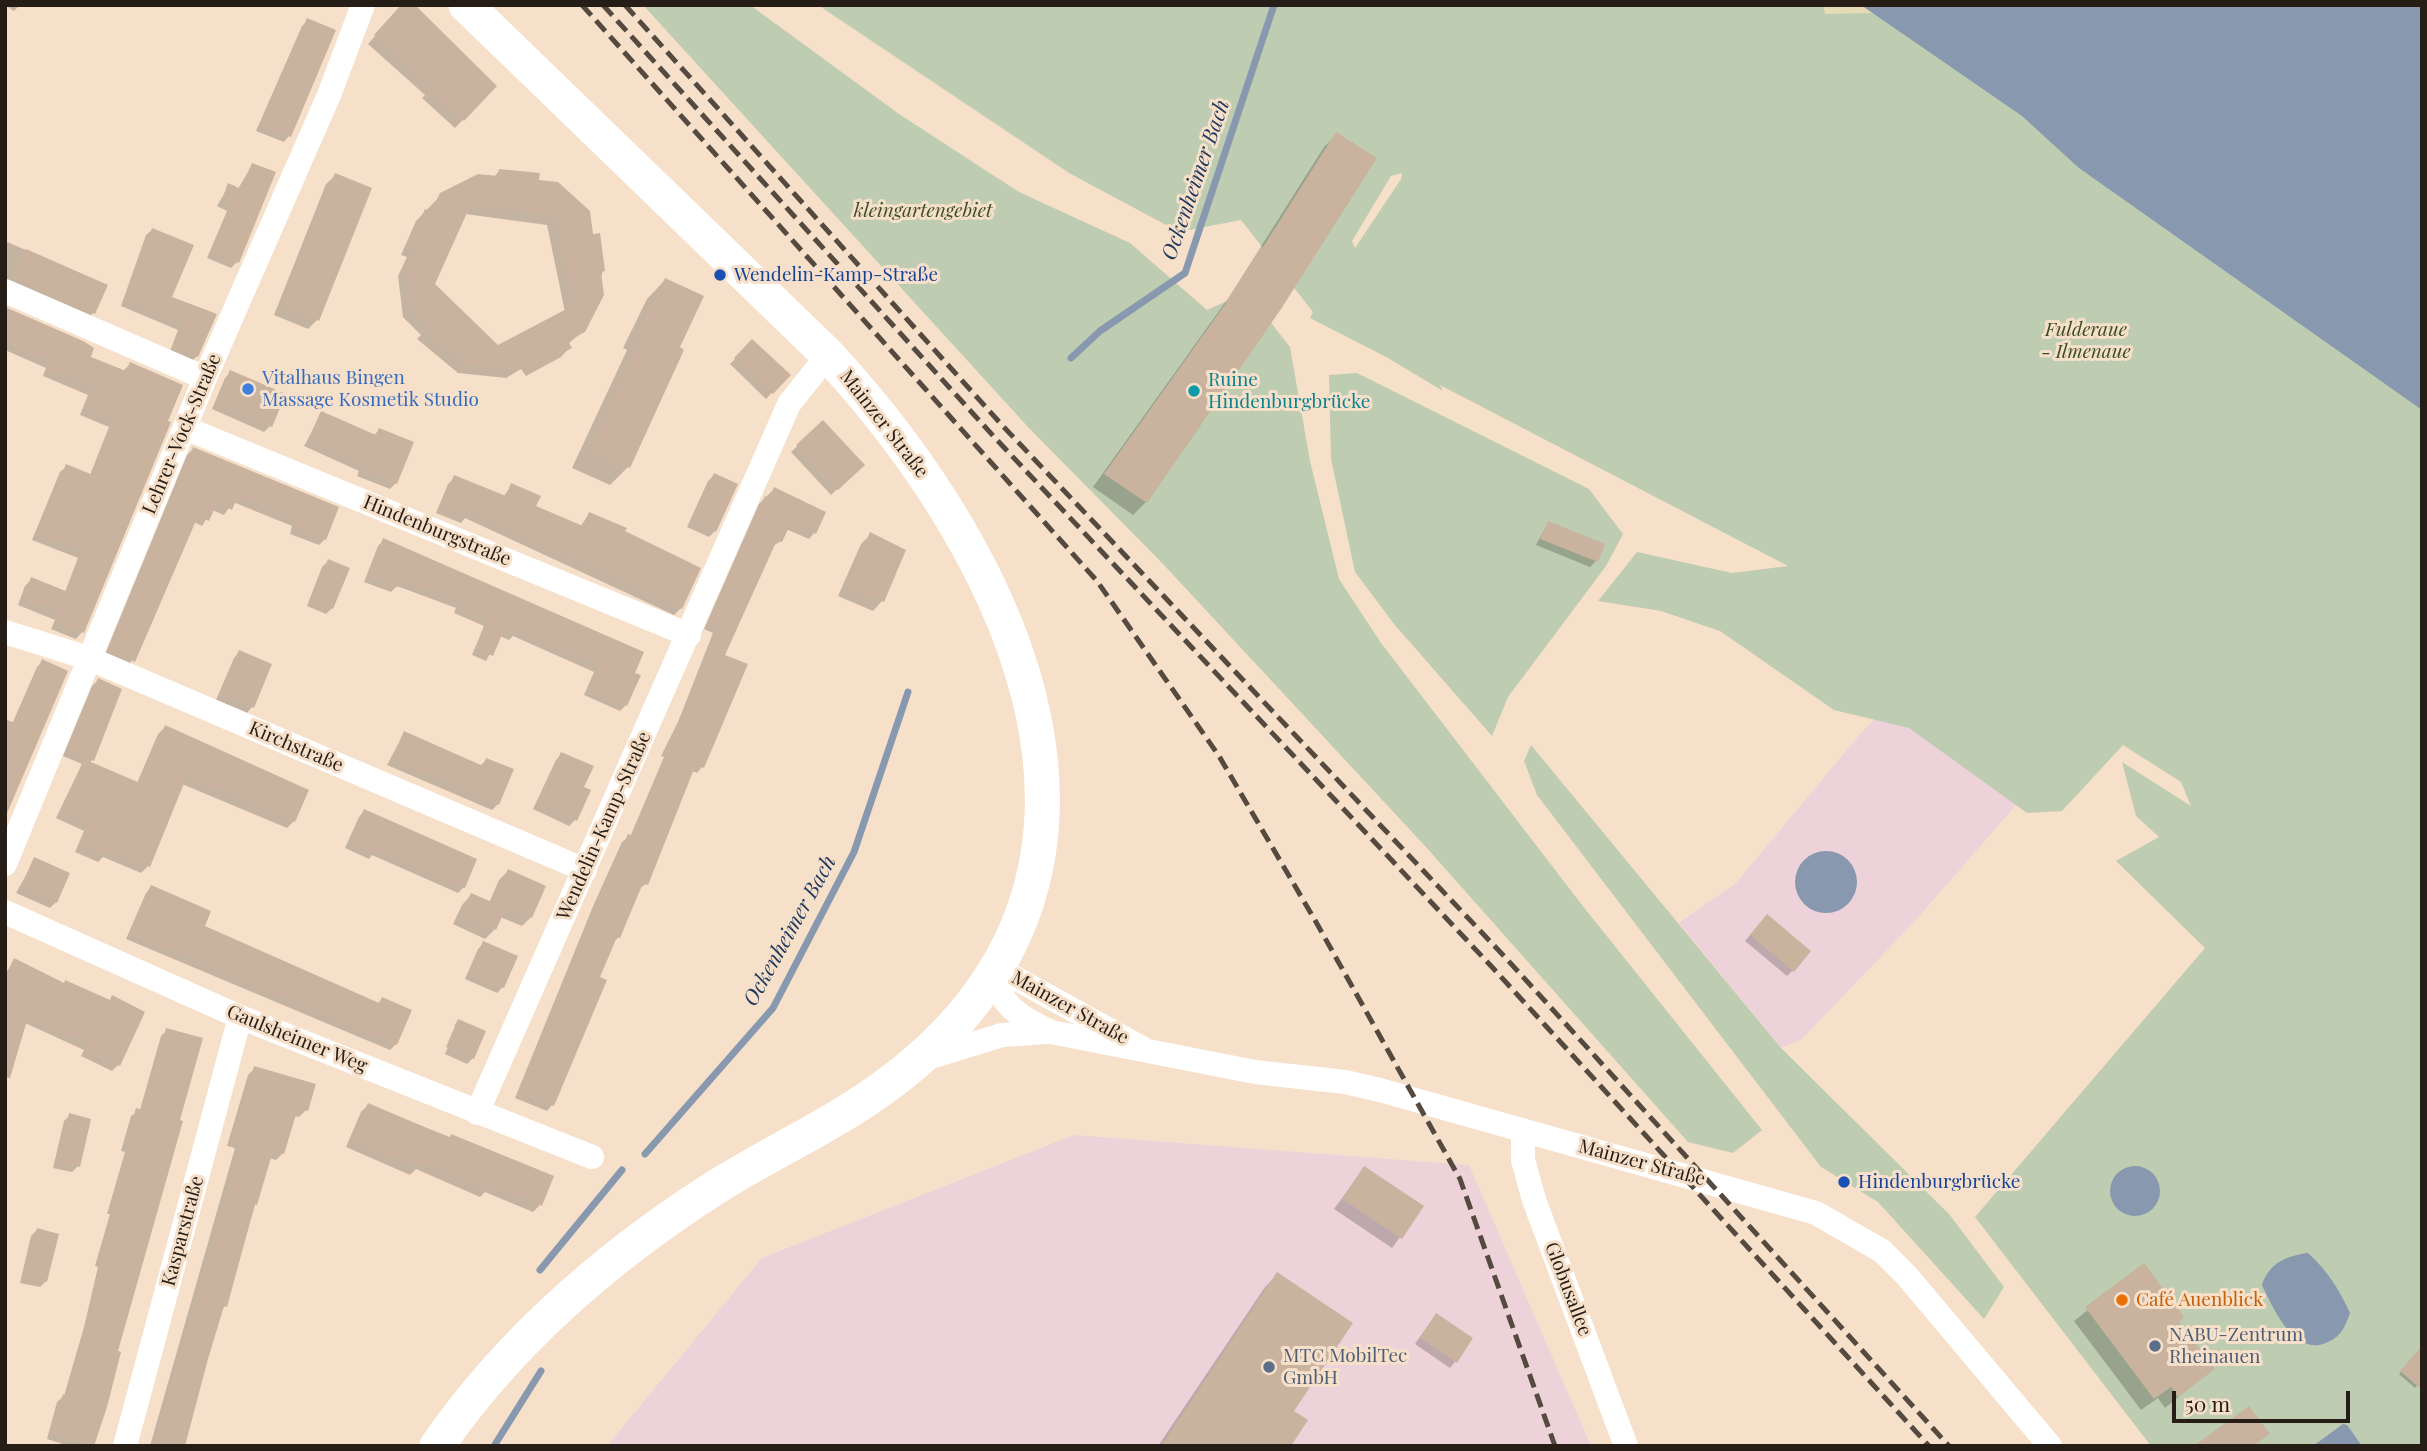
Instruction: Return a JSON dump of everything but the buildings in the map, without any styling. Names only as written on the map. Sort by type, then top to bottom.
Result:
[{"type":"main road","name":"Mainzer Straße","points":[[467,5],[828,355],[869,399],[949,515],[996,607],[1027,691],[1045,788],[1042,840],[1026,901],[997,968]]},
{"type":"main road","points":[[437,1446],[494,1373],[536,1328],[595,1275],[711,1190],[856,1106],[918,1061],[959,1022],[997,968]]},
{"type":"street","name":"Lehrer-Vock-Straße","points":[[5,864],[205,378],[329,94],[363,5]]},
{"type":"street","points":[[5,291],[205,378]]},
{"type":"street","name":"Wendelin-Kamp-Straße","points":[[477,1113],[789,404],[828,355]]},
{"type":"street","name":"Hindenburgstraße","points":[[185,428],[689,635]]},
{"type":"street","name":"Kirchstraße","points":[[5,632],[88,658],[585,870]]},
{"type":"street","name":"Gaulsheimer Weg","points":[[5,912],[240,1017],[592,1157]]},
{"type":"street","name":"Mainzer Straße","points":[[1142,1048],[997,968],[996,980],[1004,1000],[1023,1018],[1051,1032],[1255,1072],[1345,1082],[1380,1090],[1750,1192],[1816,1213],[1882,1251],[1907,1276],[2050,1446]]},
{"type":"street","name":"Kasparstraße","points":[[125,1446],[240,1017]]},
{"type":"street","points":[[918,1061],[1002,1035],[1051,1032]]},
{"type":"street","name":"Globusallee","points":[[1523,1130],[1523,1160],[1534,1200],[1626,1446]]},
{"type":"shaded area","points":[[1895,698],[2023,797],[1915,921],[1802,1039],[1781,1048],[1679,923],[1736,883],[1861,733]]},
{"type":"shaded area","points":[[1074,1135],[1469,1165],[1591,1446],[607,1446],[762,1258]]},
{"type":"green space","name":"kleingartengebiet","points":[[643,5],[750,5],[899,114],[1019,192],[1130,243],[1207,310],[1247,292],[1290,347],[1310,461],[1339,579],[1381,643],[1582,905],[1762,1130],[1733,1153],[1688,1142],[1425,846],[1163,564],[1028,427]]},
{"type":"green space","name":"Fulderaue - Ilmenaue","points":[[818,5],[2422,5],[2422,1442],[2418,1446],[2151,1446],[1975,1217],[2205,948],[2116,861],[2159,837],[2136,816],[2122,762],[2191,806],[2181,782],[2123,745],[2062,811],[2027,813],[1909,728],[1834,710],[1720,631],[1661,611],[1598,601],[1637,552],[1732,573],[1788,566],[1440,385],[1443,391],[1388,358],[1310,318],[1313,312],[1241,220],[1179,232],[1069,173]],"holes":[[[1402,173],[1401,179],[1355,248],[1352,241],[1391,176]]]},
{"type":"green space","points":[[1357,373],[1589,489],[1623,534],[1606,566],[1508,697],[1492,736],[1394,624],[1355,572],[1331,459],[1329,375]]},
{"type":"green space","points":[[1531,745],[1781,1048],[1949,1214],[2004,1287],[1984,1319],[1878,1202],[1821,1167],[1537,795],[1524,761]]},
{"type":"sand","points":[[1823,5],[1861,5],[1873,13],[1825,14]]},
{"type":"water","points":[[1861,5],[2422,5],[2422,410],[2079,168],[2022,116]]},
{"type":"water","points":[[1826,851],[1848,860],[1857,882],[1848,904],[1826,913],[1804,904],[1795,882],[1804,860]]},
{"type":"water","points":[[2135,1166],[2152,1174],[2160,1191],[2152,1208],[2135,1216],[2118,1208],[2110,1191],[2118,1174]]},
{"type":"water","points":[[2308,1253],[2332,1280],[2350,1313],[2337,1337],[2316,1345],[2305,1343],[2287,1329],[2262,1285],[2269,1271],[2279,1262]]},
{"type":"water","points":[[2343,1424],[2347,1425],[2362,1446],[2313,1446]]},
{"type":"waterway","name":"Ockenheimer Bach","points":[[1071,358],[1100,331],[1185,273],[1274,5]]},
{"type":"waterway","name":"Ockenheimer Bach","points":[[645,1154],[773,1008],[854,852],[908,692]]},
{"type":"waterway","name":"Ockenheimer Bach","points":[[540,1270],[622,1170]]},
{"type":"waterway","name":"Ockenheimer Bach","points":[[494,1446],[541,1371]]},
{"type":"railway","points":[[582,5],[1097,581],[1219,756],[1316,922],[1460,1179],[1555,1446]]},
{"type":"railway","points":[[603,5],[996,439],[1492,967],[1929,1446]]},
{"type":"railway","points":[[625,5],[1001,424],[1504,956],[1949,1446]]},
{"type":"place","name":"Wendelin-Kamp-Straße","points":[[720,275]]},
{"type":"place","name":"Vitalhaus Bingen Massage Kosmetik Studio","points":[[248,389]]},
{"type":"place","name":"Ruine Hindenburgbrücke","points":[[1194,391]]},
{"type":"place","name":"Hindenburgbrücke","points":[[1844,1182]]},
{"type":"place","name":"Café Auenblick","points":[[2122,1300]]},
{"type":"place","name":"NABU-Zentrum Rheinauen","points":[[2155,1346]]},
{"type":"place","name":"MTC MobilTec GmbH","points":[[1269,1367]]}]
